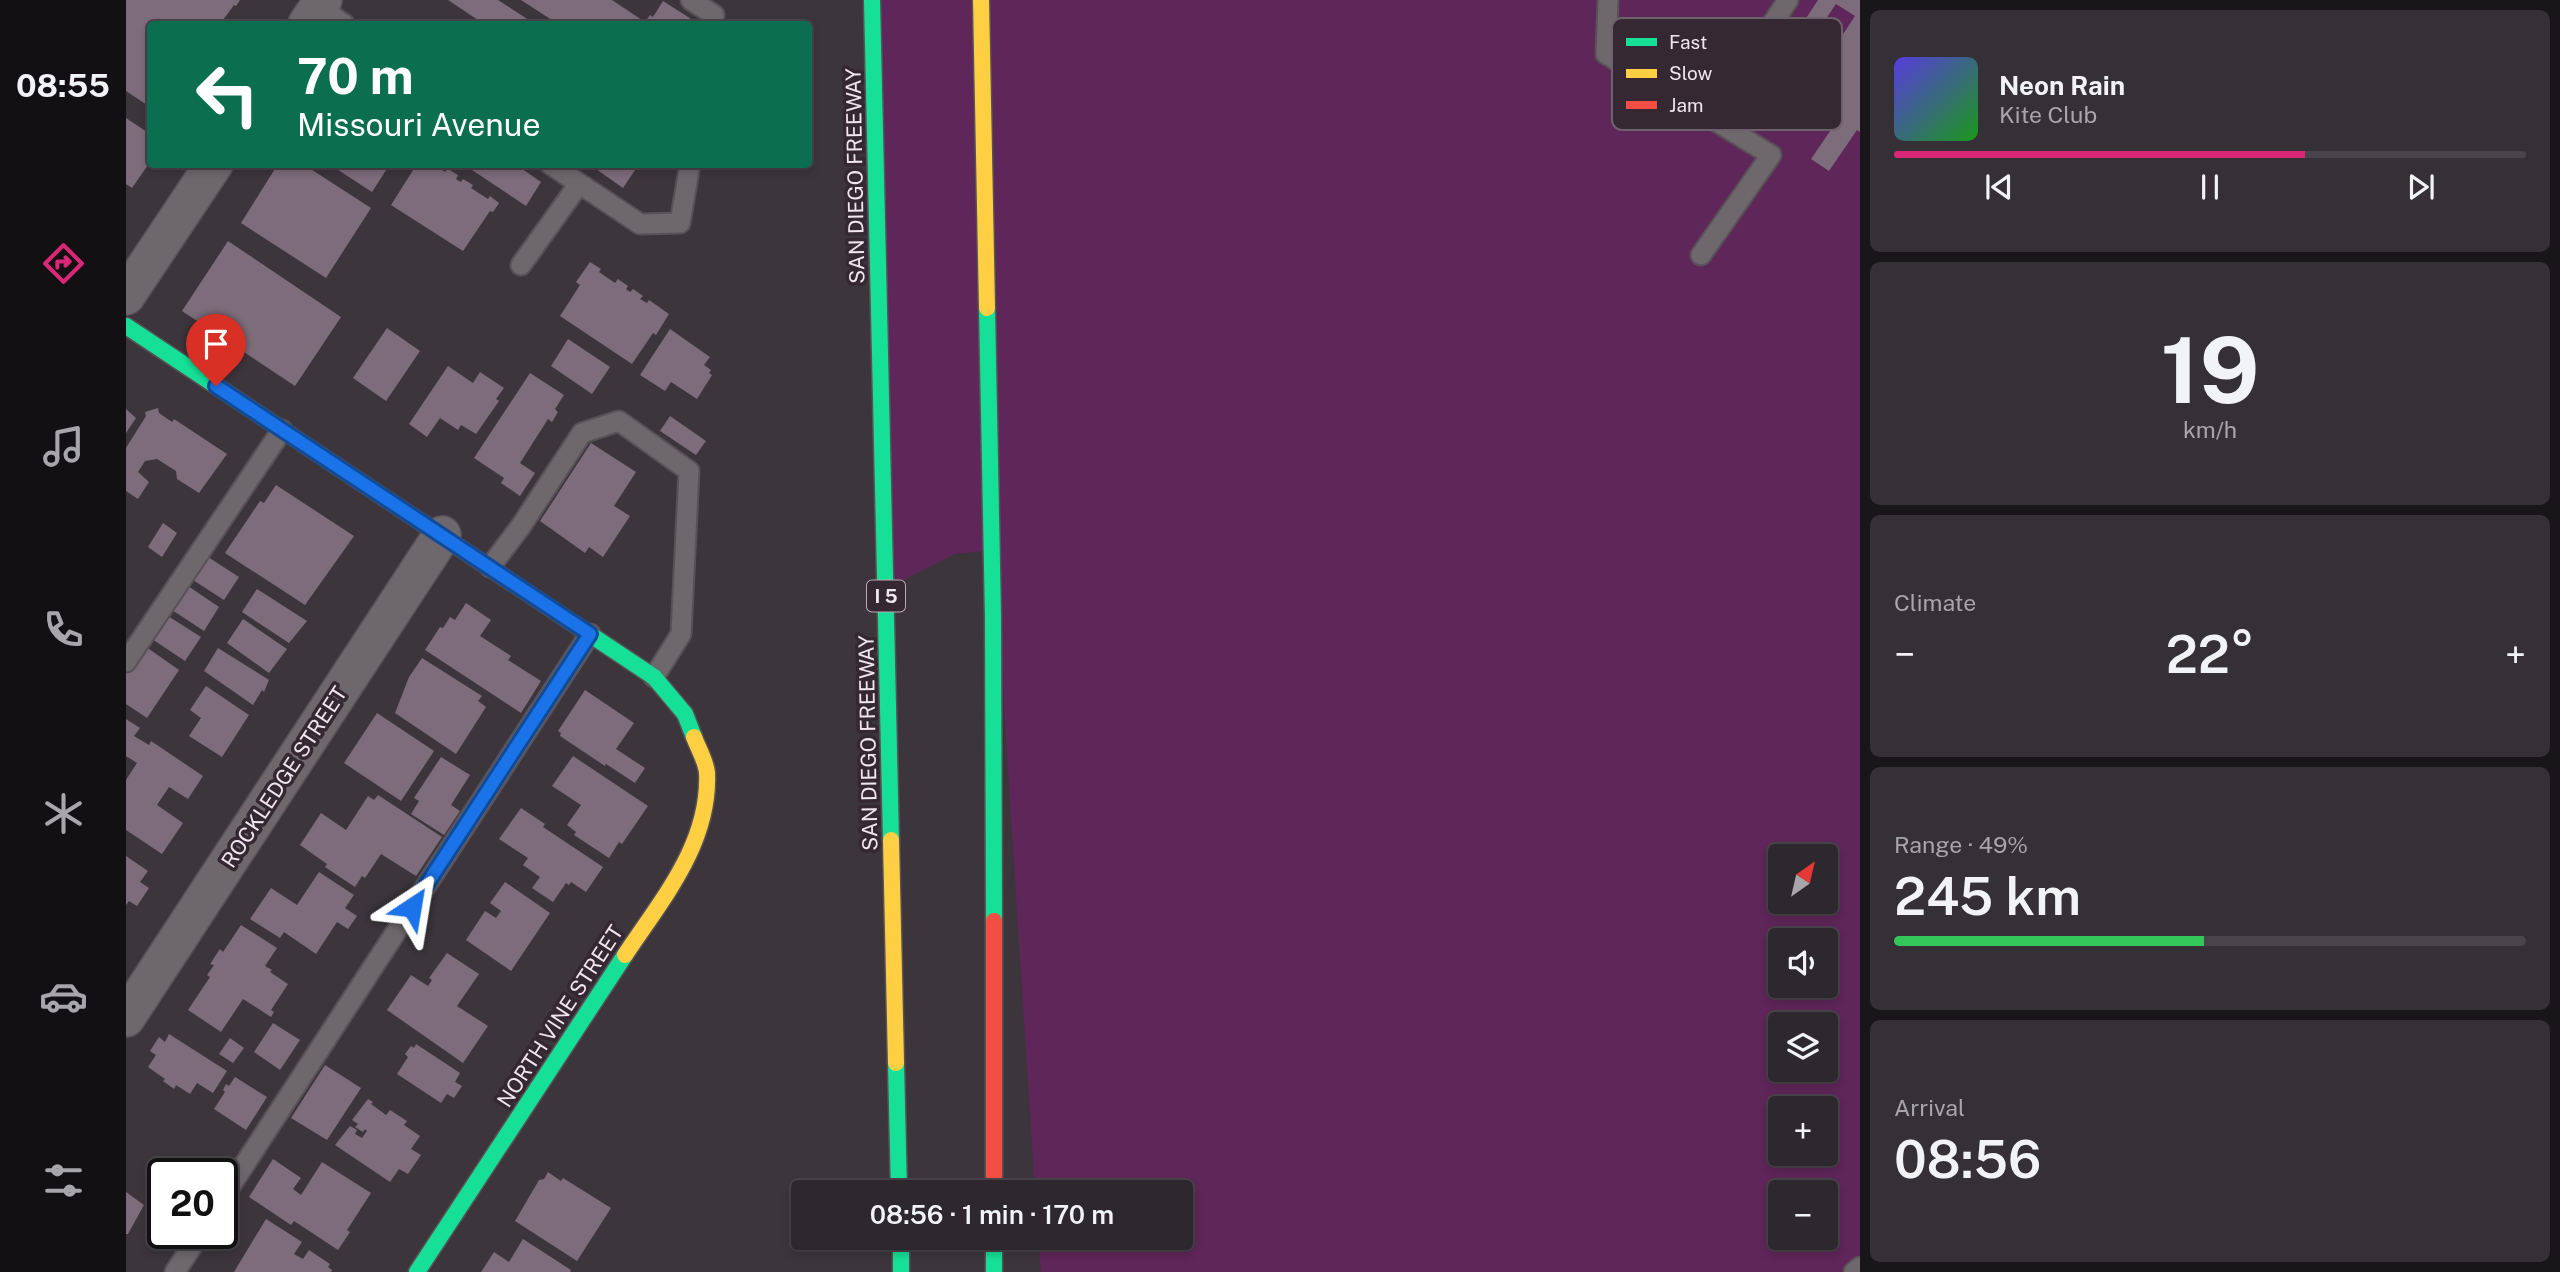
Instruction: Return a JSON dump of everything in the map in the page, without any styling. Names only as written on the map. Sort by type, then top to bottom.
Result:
[{"type":"main road","name":"SAN DIEGO FREEWAY","points":[[872,0],[900,1180]]},
{"type":"main road","points":[[981,0],[993,617],[994,1180]]},
{"type":"main road","points":[[126,326],[654,677]]},
{"type":"main road","name":"NORTH VINE STREET","points":[[417,1272],[689,858],[704,818],[707,770],[685,714],[654,677]]},
{"type":"main road","points":[[901,1250],[901,1272]]},
{"type":"main road","points":[[994,1250],[994,1272]]},
{"type":"street","points":[[126,296],[211,168]]},
{"type":"street","name":"ROCKLEDGE STREET","points":[[126,1018],[442,536]]},
{"type":"lane","points":[[691,0],[713,15]]},
{"type":"lane","points":[[1608,0],[1606,54],[1612,58]]},
{"type":"lane","points":[[1776,18],[1788,0]]},
{"type":"lane","points":[[1701,255],[1771,155],[1730,130]]},
{"type":"lane","points":[[556,168],[640,224],[680,223],[689,168]]},
{"type":"lane","points":[[521,265],[579,184]]},
{"type":"lane","points":[[490,567],[521,526],[582,433],[619,421],[689,471],[681,634],[654,677]]},
{"type":"lane","points":[[126,663],[282,430]]},
{"type":"lane","points":[[238,1174],[590,634]]},
{"type":"lane","points":[[175,1272],[190,1249]]},
{"type":"lane","points":[[1854,1272],[1860,1267]]},
{"type":"shaded area","points":[[863,0],[1860,0],[1860,1272],[1041,1272],[1039,1250],[1193,1250],[1193,1180],[1034,1180],[994,550],[955,554],[895,584]]},
{"type":"building","points":[[126,0],[240,0],[224,21],[147,21],[147,105],[126,91]]},
{"type":"building","points":[[448,0],[498,0],[530,21],[480,21]]},
{"type":"building","points":[[521,0],[612,0],[644,21],[553,21]]},
{"type":"building","points":[[1818,0],[1860,0],[1860,132],[1857,130],[1829,171],[1811,159],[1831,130],[1842,130],[1842,36],[1855,16],[1836,4],[1827,18],[1806,18]]},
{"type":"building","points":[[663,1],[694,21],[646,21],[650,15],[653,17]]},
{"type":"building","points":[[126,118],[147,132],[147,166],[132,188],[126,184]]},
{"type":"building","points":[[275,168],[309,168],[371,208],[326,278],[241,223]]},
{"type":"building","points":[[335,168],[387,168],[372,192]]},
{"type":"building","points":[[414,168],[440,168],[445,172],[448,169],[458,175],[456,179],[461,182],[463,179],[473,185],[471,188],[499,203],[493,212],[490,211],[463,251],[391,205]]},
{"type":"building","points":[[469,168],[521,168],[541,182],[526,206]]},
{"type":"building","points":[[595,168],[636,168],[623,188]]},
{"type":"building","points":[[228,241],[341,317],[295,386],[182,311]]},
{"type":"building","points":[[590,262],[615,283],[618,279],[628,286],[626,289],[630,292],[633,289],[643,296],[640,299],[647,303],[649,300],[669,314],[632,364],[560,316],[580,285],[576,282]]},
{"type":"building","points":[[387,328],[420,351],[386,401],[353,378]]},
{"type":"building","points":[[670,329],[710,357],[704,365],[711,370],[709,373],[712,375],[697,399],[671,382],[665,391],[640,375]]},
{"type":"building","points":[[568,339],[610,367],[592,394],[551,366]]},
{"type":"building","points":[[448,366],[473,383],[480,372],[504,388],[496,399],[499,401],[476,434],[461,425],[458,430],[440,418],[427,437],[409,424]]},
{"type":"building","points":[[530,373],[564,395],[555,409],[558,412],[552,422],[548,419],[520,463],[535,473],[520,496],[501,483],[504,478],[474,458]]},
{"type":"building","points":[[158,408],[159,413],[172,422],[174,419],[227,454],[199,493],[177,479],[176,471],[157,459],[145,461],[138,472],[149,482],[138,499],[126,491],[126,448],[146,416],[145,412]]},
{"type":"building","points":[[126,409],[136,418],[126,433]]},
{"type":"building","points":[[670,416],[706,441],[696,455],[660,431]]},
{"type":"building","points":[[591,443],[636,472],[614,506],[630,516],[603,557],[589,547],[585,553],[540,521]]},
{"type":"building","points":[[276,485],[354,536],[305,605],[225,553],[260,501],[264,503]]},
{"type":"building","points":[[163,523],[177,533],[162,557],[148,547]]},
{"type":"building","points":[[208,557],[239,577],[224,600],[193,580]]},
{"type":"building","points":[[188,586],[219,607],[204,631],[172,610]]},
{"type":"building","points":[[257,589],[307,621],[289,643],[242,612]]},
{"type":"building","points":[[466,603],[491,620],[480,636],[511,656],[508,660],[541,681],[521,713],[425,650],[440,627],[443,628],[450,617],[455,620]]},
{"type":"building","points":[[168,616],[201,637],[185,661],[152,639]]},
{"type":"building","points":[[243,619],[287,649],[269,673],[227,643]]},
{"type":"building","points":[[142,644],[179,670],[147,718],[126,704],[126,667]]},
{"type":"building","points":[[218,648],[269,680],[264,692],[262,690],[253,705],[204,671]]},
{"type":"building","points":[[422,658],[482,696],[478,701],[486,707],[456,754],[395,713],[409,677]]},
{"type":"building","points":[[206,686],[249,715],[222,757],[189,736],[201,718],[190,710]]},
{"type":"building","points":[[585,690],[634,723],[616,749],[645,768],[635,783],[560,736],[558,731]]},
{"type":"building","points":[[377,713],[434,751],[401,801],[344,763]]},
{"type":"building","points":[[126,719],[140,728],[134,736],[149,745],[151,741],[203,776],[188,799],[169,787],[157,805],[183,823],[162,854],[126,830],[126,780],[137,763],[126,756]]},
{"type":"building","points":[[573,756],[648,806],[609,858],[574,835],[576,832],[567,825],[581,805],[552,786]]},
{"type":"building","points":[[441,757],[470,775],[451,805],[460,811],[444,835],[411,814],[419,801],[414,798]]},
{"type":"building","points":[[378,795],[442,837],[416,876],[381,854],[365,878],[362,876],[355,887],[325,867],[327,864],[300,845],[321,813],[346,830],[368,796],[374,800]]},
{"type":"building","points":[[521,808],[545,824],[543,827],[603,867],[586,892],[571,882],[569,885],[566,883],[553,902],[532,888],[540,877],[523,865],[528,858],[499,839]]},
{"type":"building","points":[[126,856],[148,871],[140,882],[149,888],[137,906],[129,901],[126,905]]},
{"type":"building","points":[[319,872],[354,895],[345,908],[357,916],[348,929],[337,922],[316,954],[284,932],[280,938],[250,919],[271,888],[297,905]]},
{"type":"building","points":[[505,882],[550,913],[511,971],[466,940],[485,911],[496,918],[501,911],[490,903]]},
{"type":"building","points":[[241,925],[277,948],[265,966],[288,984],[271,1010],[274,1012],[271,1017],[243,999],[221,1032],[188,1010],[210,977],[207,975],[214,965],[210,964],[220,949],[223,952]]},
{"type":"building","points":[[447,953],[479,974],[457,1006],[488,1026],[463,1063],[387,1010],[411,975],[428,986],[432,980],[429,978]]},
{"type":"building","points":[[273,1023],[300,1040],[280,1070],[254,1052]]},
{"type":"building","points":[[169,1034],[227,1071],[213,1093],[197,1083],[190,1094],[176,1085],[174,1089],[148,1067],[156,1055],[150,1051],[159,1037],[165,1042]]},
{"type":"building","points":[[230,1038],[244,1048],[233,1063],[219,1054]]},
{"type":"building","points":[[416,1044],[460,1073],[455,1082],[462,1086],[454,1098],[447,1094],[441,1103],[397,1074],[408,1057],[405,1054]]},
{"type":"building","points":[[325,1065],[361,1088],[327,1140],[291,1118]]},
{"type":"building","points":[[235,1077],[267,1097],[246,1130],[214,1109],[225,1092],[223,1090],[226,1084],[229,1086]]},
{"type":"building","points":[[368,1099],[386,1115],[390,1110],[407,1121],[404,1125],[420,1136],[411,1149],[421,1155],[408,1174],[399,1169],[390,1182],[335,1145],[350,1126],[357,1130],[355,1134],[362,1138],[367,1131],[365,1129],[363,1132],[355,1127],[358,1124],[352,1120]]},
{"type":"building","points":[[273,1159],[301,1178],[293,1189],[301,1195],[322,1162],[371,1193],[347,1230],[350,1232],[338,1250],[294,1221],[291,1225],[249,1197]]},
{"type":"building","points":[[548,1172],[561,1181],[563,1178],[611,1208],[577,1261],[515,1221],[539,1180],[544,1179]]},
{"type":"building","points":[[126,1192],[144,1205],[128,1234],[126,1234]]},
{"type":"building","points":[[266,1219],[302,1242],[294,1254],[303,1259],[309,1250],[330,1264],[328,1267],[331,1272],[234,1272]]},
{"type":"building","points":[[523,1239],[571,1270],[570,1272],[481,1272],[494,1252],[509,1262]]},
{"type":"traffic: fast","points":[[872,0],[891,840]]},
{"type":"traffic: fast","points":[[987,308],[993,617],[994,921]]},
{"type":"traffic: fast","points":[[126,326],[654,677],[685,714],[694,737]]},
{"type":"traffic: fast","points":[[417,1272],[625,955]]},
{"type":"traffic: fast","points":[[896,1063],[899,1180]]},
{"type":"traffic: fast","points":[[901,1250],[901,1272]]},
{"type":"traffic: fast","points":[[994,1250],[994,1272]]},
{"type":"traffic: slow","points":[[981,0],[987,308]]},
{"type":"traffic: slow","points":[[625,955],[681,870],[701,824],[707,773],[694,737]]},
{"type":"traffic: slow","points":[[891,840],[896,1063]]},
{"type":"traffic: jam","points":[[994,921],[994,1180]]},
{"type":"route","points":[[216,386],[590,634],[412,907]]}]
